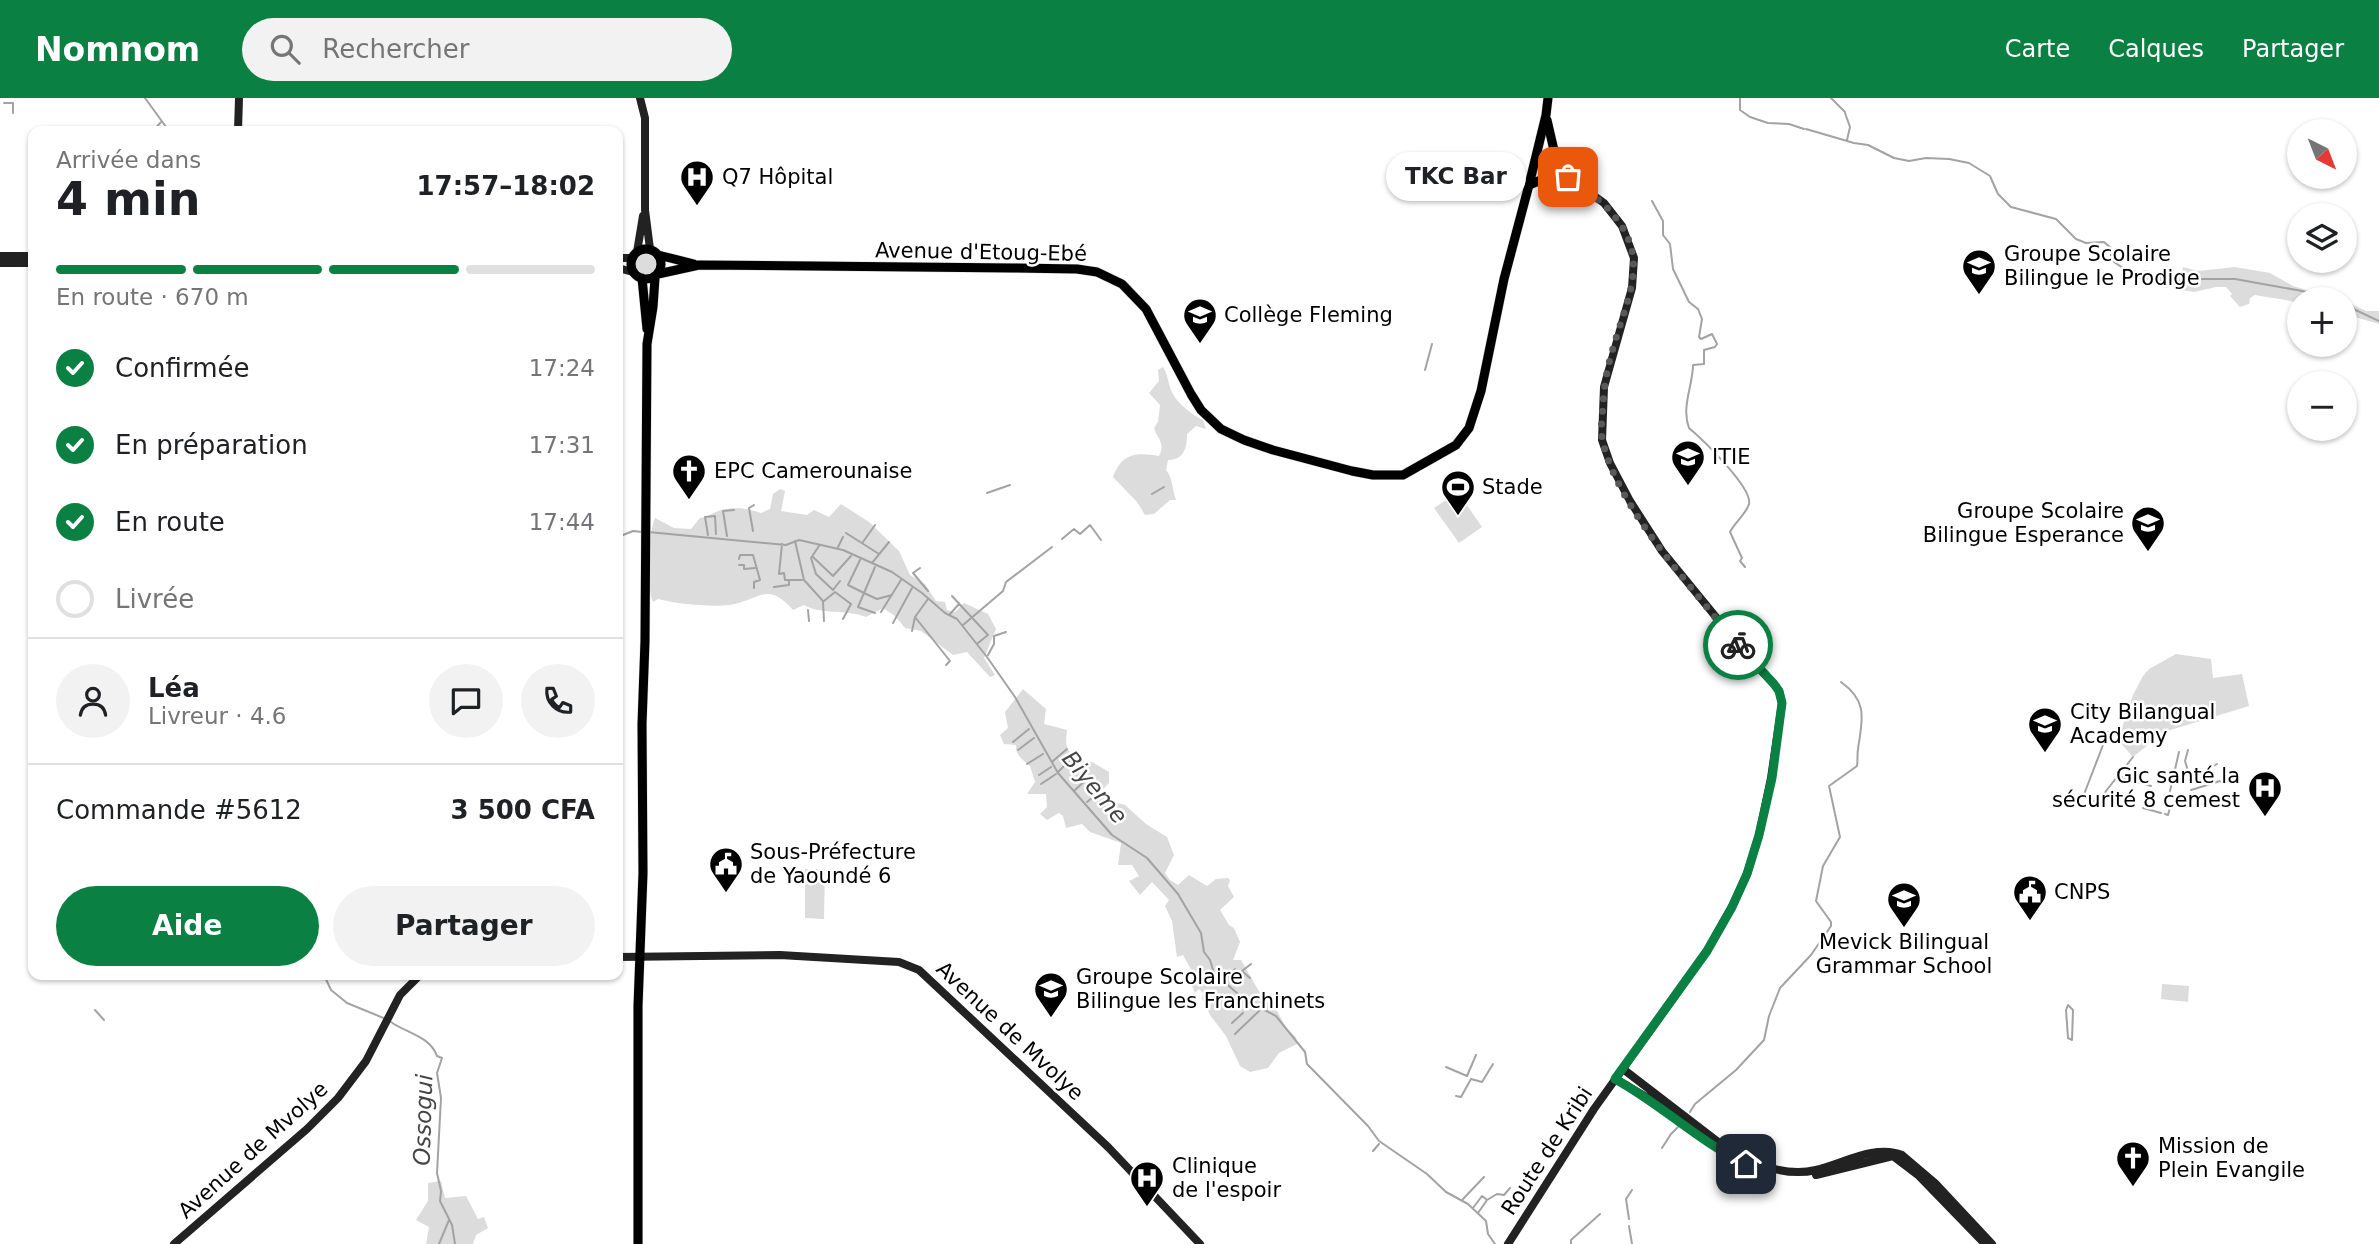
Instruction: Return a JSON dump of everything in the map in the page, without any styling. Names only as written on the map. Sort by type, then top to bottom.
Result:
[{"type":"main road","points":[[238,126],[239,98]]},
{"type":"main road","points":[[640,98],[645,118],[645,210],[654,252],[662,264],[657,276],[648,334]]},
{"type":"main road","points":[[1535,159],[1548,98]]},
{"type":"main road","points":[[1546,115],[1553,151],[1568,177]]},
{"type":"main road","name":"Route de Kribi","points":[[1508,1244],[1615,1079],[1707,951],[1732,907],[1747,874],[1759,835],[1772,778],[1782,703],[1774,684],[1662,551],[1634,509],[1610,463],[1602,440],[1604,387],[1632,288],[1634,258],[1629,240],[1617,217],[1604,203],[1549,164],[1535,159]]},
{"type":"main road","name":"Avenue d'Etoug-Ebé","points":[[699,265],[1058,268],[1097,272],[1122,284],[1146,309],[1156,323],[1191,394],[1220,429],[1273,450],[1352,471],[1373,475],[1403,475],[1456,445],[1469,428],[1481,391],[1504,279],[1535,159]]},
{"type":"main road","points":[[1529,185],[1553,175],[1568,177]]},
{"type":"main road","points":[[633,272],[645,210]]},
{"type":"main road","points":[[623,257],[654,252],[699,265]]},
{"type":"main road","points":[[0,256],[28,256]]},
{"type":"main road","points":[[0,263],[28,263]]},
{"type":"main road","points":[[623,269],[642,278],[699,265]]},
{"type":"main road","points":[[638,1244],[648,334],[642,278]]},
{"type":"main road","name":"Avenue de Mvolye","points":[[623,957],[780,955],[899,962],[919,970],[1100,1139],[1200,1244]]},
{"type":"main road","name":"Avenue de Mvolye","points":[[174,1244],[307,1129],[338,1098],[366,1061],[400,995],[415,980]]},
{"type":"main road","points":[[1623,1069],[1684,1121],[1735,1159],[1779,1175],[1809,1177],[1893,1156],[1918,1175],[1985,1244]]},
{"type":"main road","points":[[1615,1079],[1738,1155],[1769,1168],[1814,1171],[1880,1152],[1902,1154],[1935,1183],[1993,1244]]},
{"type":"shaded area","points":[[646,253],[654,256],[657,264],[654,272],[646,275],[638,272],[635,264],[638,256]]},
{"type":"shaded area","points":[[2183,267],[2198,271],[2235,267],[2270,273],[2296,287],[2287,287],[2287,301],[2255,295],[2250,298],[2249,304],[2240,307],[2226,287],[2194,292],[2174,286],[2165,288],[2137,275],[2137,272],[2146,270],[2163,277],[2182,275]]},
{"type":"shaded area","points":[[2357,307],[2366,311],[2379,311],[2379,324],[2357,318]]},
{"type":"shaded area","points":[[1163,367],[1175,398],[1203,420],[1206,429],[1196,426],[1187,434],[1181,455],[1168,460],[1166,470],[1176,500],[1170,500],[1154,514],[1145,515],[1137,502],[1113,477],[1125,459],[1143,454],[1159,456],[1161,452],[1161,444],[1154,428],[1158,422],[1160,405],[1149,393],[1159,381],[1158,370]]},
{"type":"shaded area","points":[[780,489],[785,491],[781,511],[807,515],[814,510],[829,517],[841,504],[869,522],[899,551],[910,575],[925,584],[936,601],[945,602],[947,610],[955,612],[964,603],[988,614],[996,629],[984,658],[995,675],[990,677],[967,652],[953,655],[921,631],[905,628],[895,616],[883,608],[866,617],[818,610],[804,605],[793,610],[771,594],[718,606],[658,599],[653,602],[649,584],[649,560],[655,518],[674,528],[691,529],[700,518],[721,510],[741,508],[761,513],[770,509],[773,494]]},
{"type":"shaded area","name":"Stade","points":[[1458,492],[1482,527],[1459,543],[1434,508]]},
{"type":"shaded area","points":[[2176,654],[2211,659],[2213,678],[2242,674],[2249,706],[2164,732],[2133,757],[2118,740],[2133,695],[2149,669]]},
{"type":"shaded area","points":[[1023,689],[1046,709],[1044,724],[1067,730],[1067,745],[1072,754],[1080,761],[1092,762],[1109,772],[1109,783],[1101,791],[1107,800],[1125,805],[1146,824],[1167,837],[1174,855],[1165,873],[1170,880],[1178,885],[1189,875],[1207,886],[1216,879],[1230,880],[1228,886],[1234,897],[1220,910],[1229,925],[1234,928],[1240,942],[1233,960],[1241,960],[1264,1000],[1277,1011],[1287,1029],[1296,1037],[1297,1044],[1279,1053],[1268,1068],[1250,1072],[1240,1066],[1226,1036],[1210,1015],[1202,999],[1203,993],[1199,989],[1195,993],[1192,986],[1194,975],[1183,955],[1177,957],[1172,921],[1165,906],[1169,900],[1152,882],[1140,895],[1129,881],[1139,876],[1132,865],[1118,865],[1121,843],[1090,832],[1082,824],[1066,828],[1063,816],[1059,813],[1047,820],[1040,814],[1047,807],[1046,794],[1027,794],[1035,782],[1030,766],[1018,754],[1016,745],[1004,744],[1000,735],[1008,728],[1005,712]]},
{"type":"shaded area","points":[[805,869],[825,869],[824,919],[805,918]]},
{"type":"shaded area","points":[[2162,984],[2189,986],[2188,1002],[2161,999]]},
{"type":"shaded area","points":[[441,1181],[445,1198],[466,1196],[478,1219],[484,1217],[488,1228],[476,1235],[473,1244],[426,1244],[429,1227],[416,1220],[428,1201],[428,1183]]},
{"type":"waterway","points":[[145,98],[165,126]]},
{"type":"waterway","points":[[1740,98],[1740,110],[1750,117],[1804,129]]},
{"type":"waterway","points":[[1831,98],[1845,112]]},
{"type":"waterway","points":[[4,103],[13,103],[13,113]]},
{"type":"waterway","points":[[1845,113],[1850,127],[1847,140]]},
{"type":"waterway","points":[[157,126],[161,122]]},
{"type":"waterway","points":[[1806,129],[1868,145],[1894,158],[1909,161],[1926,158],[1949,159],[1969,163],[1990,176],[1998,194],[2011,207],[2056,219],[2076,239],[2086,243],[2104,242],[2111,248],[2111,260],[2126,270],[2143,273],[2163,282],[2235,279],[2287,288]]},
{"type":"waterway","points":[[1652,201],[1663,221],[1663,235],[1670,244],[1673,269],[1689,302],[1698,309],[1702,319],[1699,337],[1701,339],[1712,334],[1717,344],[1704,350],[1704,364],[1693,365],[1687,420],[1689,428],[1725,464],[1748,497],[1748,508],[1730,532],[1742,558],[1740,561],[1745,567]]},
{"type":"waterway","points":[[2357,311],[2379,321]]},
{"type":"waterway","points":[[1425,370],[1432,344]]},
{"type":"waterway","points":[[987,493],[1010,485]]},
{"type":"waterway","points":[[1152,494],[1164,487]]},
{"type":"waterway","points":[[753,531],[749,508],[754,505]]},
{"type":"waterway","points":[[727,536],[723,511],[734,510]]},
{"type":"waterway","points":[[708,535],[705,517],[715,516],[716,534]]},
{"type":"waterway","points":[[863,542],[875,525]]},
{"type":"waterway","points":[[1062,539],[1074,529],[1080,534],[1090,525],[1101,540]]},
{"type":"waterway","name":"Biyeme","points":[[623,535],[633,531],[642,532]]},
{"type":"waterway","name":"Biyeme","points":[[648,532],[786,545],[799,540],[843,550],[892,572],[945,613],[957,619],[1015,697],[1058,773],[1112,835],[1147,858],[1178,894],[1201,933],[1204,952],[1214,973],[1245,1000],[1276,1016],[1305,1052],[1307,1064],[1368,1126],[1379,1141],[1427,1174],[1446,1192],[1468,1204],[1486,1221],[1488,1234],[1495,1244]]},
{"type":"waterway","points":[[846,533],[879,554]]},
{"type":"waterway","points":[[838,547],[843,537]]},
{"type":"waterway","points":[[795,541],[804,580],[823,601]]},
{"type":"waterway","points":[[872,563],[889,542]]},
{"type":"waterway","points":[[782,544],[779,574],[784,573],[785,580],[789,580]]},
{"type":"waterway","points":[[819,546],[811,558],[816,574],[833,590],[840,581]]},
{"type":"waterway","points":[[963,625],[1003,591],[1006,582],[1052,547]]},
{"type":"waterway","points":[[739,559],[740,555],[753,555],[760,580],[754,582],[754,588]]},
{"type":"waterway","points":[[813,557],[833,576],[851,556]]},
{"type":"waterway","points":[[860,560],[848,585],[864,593],[858,607],[875,613]]},
{"type":"waterway","points":[[739,565],[744,565],[744,569],[755,568]]},
{"type":"waterway","points":[[875,567],[864,593],[877,599],[892,595]]},
{"type":"waterway","points":[[920,568],[913,573],[928,591]]},
{"type":"waterway","points":[[774,587],[789,585],[789,580]]},
{"type":"waterway","points":[[790,580],[802,580]]},
{"type":"waterway","points":[[881,612],[901,580]]},
{"type":"waterway","points":[[893,623],[912,588]]},
{"type":"waterway","points":[[824,601],[835,592],[851,604],[843,619]]},
{"type":"waterway","points":[[952,596],[988,635],[978,643]]},
{"type":"waterway","points":[[912,631],[915,617],[928,599]]},
{"type":"waterway","points":[[823,602],[824,621]]},
{"type":"waterway","points":[[950,614],[959,604]]},
{"type":"waterway","points":[[808,610],[809,621]]},
{"type":"waterway","points":[[915,617],[950,661],[946,665]]},
{"type":"waterway","points":[[988,655],[994,644],[994,636],[1006,632]]},
{"type":"waterway","points":[[1690,1112],[1695,1104],[1736,1070],[1764,1040],[1769,1016],[1780,988],[1811,955],[1831,926],[1816,901],[1823,866],[1840,837],[1829,786],[1857,766],[1862,720],[1860,704],[1850,689],[1841,682]]},
{"type":"waterway","points":[[1013,742],[1029,729]]},
{"type":"waterway","points":[[2099,803],[2083,797],[2108,732]]},
{"type":"waterway","points":[[1018,750],[1034,738]]},
{"type":"waterway","points":[[1053,761],[1067,749]]},
{"type":"waterway","points":[[2188,750],[2185,761],[2192,784]]},
{"type":"waterway","points":[[2170,791],[2179,752]]},
{"type":"waterway","points":[[1027,764],[1043,754]]},
{"type":"waterway","points":[[1058,772],[1073,757]]},
{"type":"waterway","points":[[2100,803],[2106,791],[2133,757]]},
{"type":"waterway","points":[[2192,783],[2196,776],[2217,764]]},
{"type":"waterway","points":[[1039,775],[1051,767]]},
{"type":"waterway","points":[[1041,784],[1056,774]]},
{"type":"waterway","points":[[1075,790],[1090,776]]},
{"type":"waterway","points":[[2118,776],[2151,786]]},
{"type":"waterway","points":[[2191,790],[2220,781],[2224,784],[2226,779]]},
{"type":"waterway","points":[[1087,802],[1097,794]]},
{"type":"waterway","points":[[2165,814],[2168,815],[2171,804]]},
{"type":"waterway","points":[[2143,808],[2161,813]]},
{"type":"waterway","points":[[1250,978],[1242,971],[1251,964]]},
{"type":"waterway","points":[[1227,979],[1235,969]]},
{"type":"waterway","name":"Ossogui","points":[[326,980],[331,990],[347,1003],[386,1019]]},
{"type":"waterway","points":[[2068,1005],[2073,1010],[2072,1040],[2068,1038],[2068,1005]]},
{"type":"waterway","points":[[95,1010],[104,1020]]},
{"type":"waterway","points":[[1235,1034],[1259,1011]]},
{"type":"waterway","points":[[1232,1023],[1243,1013]]},
{"type":"waterway","name":"Ossogui","points":[[391,1022],[423,1039],[434,1049],[437,1056],[442,1058],[437,1073],[441,1098],[437,1173],[440,1201],[452,1225],[455,1244]]},
{"type":"waterway","points":[[1446,1067],[1467,1076],[1476,1055]]},
{"type":"waterway","points":[[1456,1096],[1461,1097],[1471,1079],[1482,1082],[1493,1064]]},
{"type":"waterway","points":[[1662,1148],[1678,1127]]},
{"type":"waterway","points":[[1373,1151],[1379,1144]]},
{"type":"waterway","points":[[1463,1199],[1484,1177]]},
{"type":"waterway","points":[[1478,1213],[1487,1200],[1497,1194],[1504,1195],[1510,1188]]},
{"type":"waterway","points":[[1629,1219],[1626,1199],[1632,1190]]},
{"type":"waterway","points":[[1473,1208],[1482,1196],[1486,1199]]},
{"type":"waterway","points":[[1571,1244],[1571,1240],[1600,1214]]},
{"type":"waterway","points":[[439,1244],[449,1220]]},
{"type":"waterway","points":[[1629,1226],[1632,1244]]},
{"type":"way so far","points":[[1568,177],[1604,203],[1617,217],[1629,240],[1634,258],[1632,288],[1604,387],[1602,440],[1606,452],[1621,486],[1644,526],[1738,645]]},
{"type":"place","name":"TKC Bar","points":[[1568,177]]},
{"type":"place","name":"Q7 Hôpital","points":[[697,207]]},
{"type":"place","name":"Groupe Scolaire Bilingue le Prodige","points":[[1979,296]]},
{"type":"place","name":"Collège Fleming","points":[[1200,345]]},
{"type":"place","name":"ITIE","points":[[1688,487]]},
{"type":"place","name":"EPC Camerounaise","points":[[689,501]]},
{"type":"place","name":"Stade","points":[[1458,517]]},
{"type":"place","name":"Groupe Scolaire Bilingue Esperance","points":[[2148,553]]},
{"type":"place","name":"City Bilangual Academy","points":[[2045,754]]},
{"type":"place","name":"Gic santé la sécurité 8 cemest","points":[[2265,818]]},
{"type":"place","name":"Sous-Préfecture de Yaoundé 6","points":[[726,894]]},
{"type":"place","name":"CNPS","points":[[2030,922]]},
{"type":"place","name":"Mevick Bilingual Grammar School","points":[[1904,929]]},
{"type":"place","name":"Groupe Scolaire Bilingue les Franchinets","points":[[1051,1019]]},
{"type":"place","name":"Mission de Plein Evangile","points":[[2133,1188]]},
{"type":"place","name":"Clinique de l'espoir","points":[[1147,1208]]},
{"type":"route","points":[[1738,645],[1774,684],[1782,703],[1772,778],[1753,858],[1732,907],[1707,951],[1615,1079],[1746,1164]]}]
